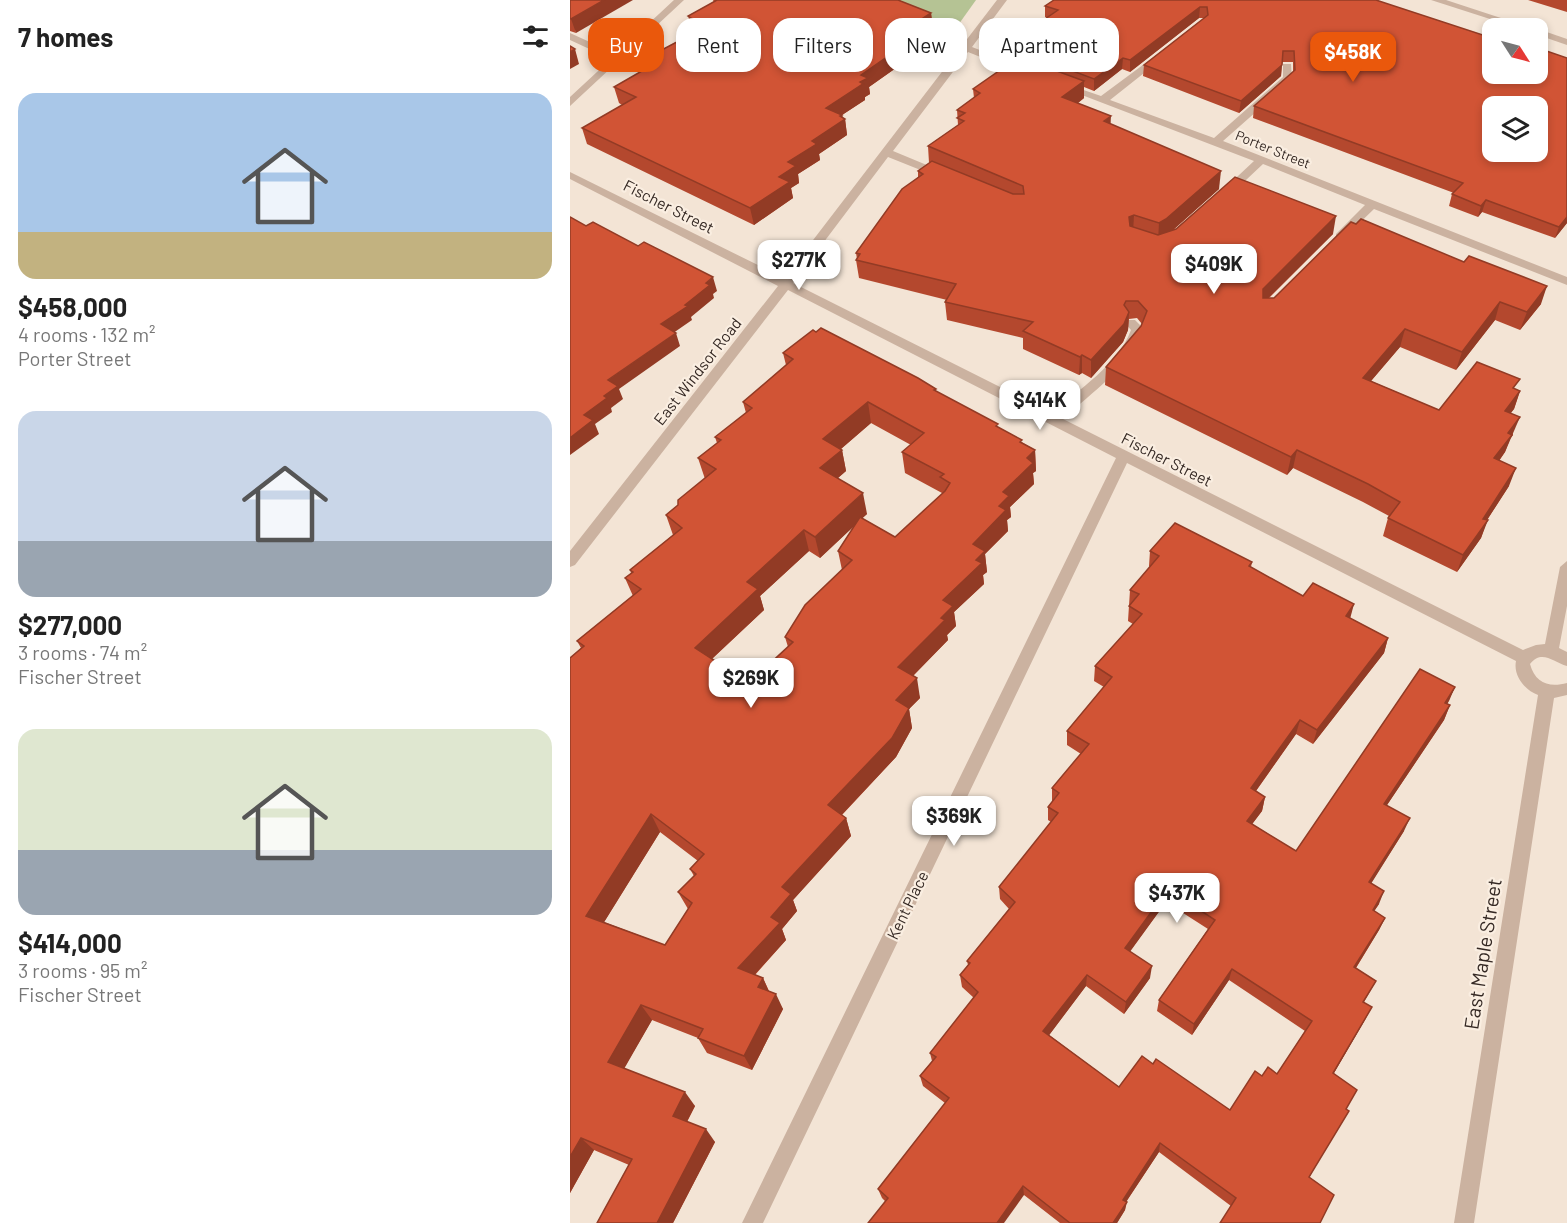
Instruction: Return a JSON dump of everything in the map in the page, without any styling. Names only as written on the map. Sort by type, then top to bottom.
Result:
[{"type":"street","points":[[660,18],[679,0]]},
{"type":"street","name":"East Windsor Road","points":[[967,47],[1002,0]]},
{"type":"street","points":[[1436,0],[1494,18]]},
{"type":"street","points":[[1548,35],[1567,42]]},
{"type":"street","points":[[570,36],[588,44]]},
{"type":"street","points":[[967,48],[1036,75]]},
{"type":"street","points":[[1103,100],[1167,50]]},
{"type":"street","points":[[1215,142],[1288,78],[1287,66]]},
{"type":"street","points":[[570,103],[602,72]]},
{"type":"street","name":"East Windsor Road","points":[[570,561],[948,72]]},
{"type":"street","name":"Porter Street","points":[[1059,84],[1215,142],[1567,281]]},
{"type":"street","points":[[886,152],[958,182]]},
{"type":"street","points":[[1219,200],[1261,160]]},
{"type":"street","name":"Fischer Street","points":[[570,175],[1524,658]]},
{"type":"street","points":[[1332,244],[1372,204]]},
{"type":"street","points":[[1053,420],[1108,370],[1136,340],[1138,329],[1131,323]]},
{"type":"street","name":"Kent Place","points":[[752,1223],[1124,456]]},
{"type":"street","points":[[1551,651],[1567,567]]},
{"type":"street","points":[[1567,660],[1551,651],[1535,651],[1524,658],[1522,664],[1525,678],[1531,684],[1546,691],[1567,689]]},
{"type":"street","name":"East Maple Street","points":[[1464,1223],[1546,691]]},
{"type":"green space","points":[[882,0],[976,0],[963,18],[930,18]]},
{"type":"building","points":[[570,0],[604,0],[571,19]]},
{"type":"building","points":[[717,0],[898,0],[931,13],[923,18],[885,18],[885,58],[873,67],[873,18],[773,18],[773,72],[865,72],[861,75],[868,78],[860,82],[863,84],[826,108],[842,115],[840,116],[845,119],[812,141],[817,144],[788,162],[796,166],[779,177],[790,182],[750,208],[582,128],[636,97],[614,87],[640,72],[664,72],[664,49],[676,42],[676,72],[761,72],[761,18],[691,18],[688,16]]},
{"type":"building","points":[[1054,0],[1376,0],[1482,35],[1482,84],[1548,84],[1548,51],[1567,58],[1567,217],[1559,227],[1486,200],[1481,206],[1452,194],[1463,183],[1254,106],[1295,70],[1294,51],[1283,51],[1282,65],[1241,101],[1144,65],[1208,15],[1207,7],[1200,7],[1130,60],[1123,58],[1119,61],[1119,18],[1046,18],[1058,10],[1045,6]]},
{"type":"building","points":[[997,72],[1060,72],[1084,81],[1062,97],[1111,116],[1104,121],[1221,171],[1166,219],[1159,223],[1134,215],[1129,217],[1130,226],[1158,235],[1176,229],[1235,177],[1336,216],[1263,289],[1263,298],[1274,298],[1351,222],[1356,224],[1361,219],[1464,262],[1469,256],[1547,286],[1527,312],[1500,302],[1462,352],[1405,329],[1363,378],[1439,410],[1477,362],[1520,379],[1513,388],[1520,391],[1505,411],[1520,417],[1508,433],[1512,435],[1494,458],[1516,468],[1483,519],[1488,520],[1463,555],[1388,518],[1400,502],[1368,484],[1297,450],[1291,457],[1106,367],[1141,326],[1147,311],[1138,301],[1126,301],[1124,305],[1129,312],[1124,324],[1091,360],[1023,331],[1033,322],[945,302],[956,284],[856,260],[860,254],[856,253],[902,189],[923,174],[918,171],[932,161],[1013,194],[1024,194],[1023,186],[928,146],[964,121],[957,118],[965,113],[957,110],[980,93],[973,89]]},
{"type":"building","points":[[1075,72],[1104,72],[1094,79]]},
{"type":"building","points":[[570,217],[586,226],[593,222],[638,246],[644,242],[713,277],[706,283],[710,285],[685,305],[688,306],[661,324],[676,333],[608,380],[618,386],[604,396],[607,398],[584,415],[593,420],[570,438]]},
{"type":"building","points":[[821,328],[918,378],[936,389],[934,390],[998,424],[996,426],[1035,450],[1027,458],[1033,463],[1003,492],[1009,496],[999,506],[1006,510],[973,544],[985,551],[976,560],[982,563],[943,600],[953,606],[941,618],[945,620],[898,667],[917,678],[896,700],[909,708],[892,738],[828,805],[846,818],[782,887],[791,894],[771,917],[780,923],[738,968],[763,978],[758,987],[776,994],[744,1056],[698,1038],[703,1029],[641,1005],[608,1062],[685,1092],[673,1116],[706,1129],[657,1223],[597,1223],[632,1159],[581,1138],[570,1157],[570,658],[584,646],[577,641],[641,589],[625,578],[633,572],[630,570],[682,528],[666,515],[678,505],[678,500],[716,469],[698,458],[721,440],[715,437],[752,408],[743,402],[793,359],[783,353],[813,330],[816,332]],"holes":[[[868,402],[924,433],[902,452],[944,474],[940,477],[950,483],[945,491],[895,537],[860,517],[838,551],[852,560],[805,605],[785,637],[793,642],[749,683],[695,648],[758,589],[747,582],[804,530],[815,537],[863,493],[820,468],[842,450],[823,439]],[[651,814],[704,854],[690,869],[696,874],[678,892],[692,903],[665,945],[586,916]]]},
{"type":"building","points":[[1175,523],[1252,562],[1249,566],[1303,596],[1313,583],[1354,604],[1346,616],[1388,638],[1317,730],[1300,720],[1251,788],[1265,797],[1247,821],[1296,851],[1420,669],[1455,687],[1445,703],[1450,705],[1384,804],[1410,818],[1369,882],[1384,891],[1373,910],[1385,918],[1354,967],[1376,981],[1363,1002],[1372,1007],[1333,1073],[1357,1090],[1346,1109],[1349,1111],[1309,1177],[1334,1195],[1320,1223],[1220,1223],[1236,1198],[1160,1143],[1123,1200],[1127,1202],[1113,1223],[1070,1223],[1023,1186],[997,1223],[868,1223],[888,1198],[878,1189],[949,1098],[920,1076],[936,1057],[930,1053],[978,992],[960,975],[970,963],[967,961],[1015,902],[999,887],[1058,813],[1048,807],[1059,793],[1052,788],[1089,744],[1067,731],[1112,677],[1095,666],[1142,614],[1129,606],[1139,594],[1130,590],[1159,556],[1150,551]],"holes":[[[1168,889],[1215,920],[1159,1000],[1194,1024],[1232,969],[1312,1021],[1277,1074],[1268,1067],[1262,1076],[1255,1071],[1230,1110],[1156,1059],[1153,1064],[1142,1056],[1119,1087],[1043,1031],[1087,975],[1126,1002],[1152,966],[1125,948]]]}]
